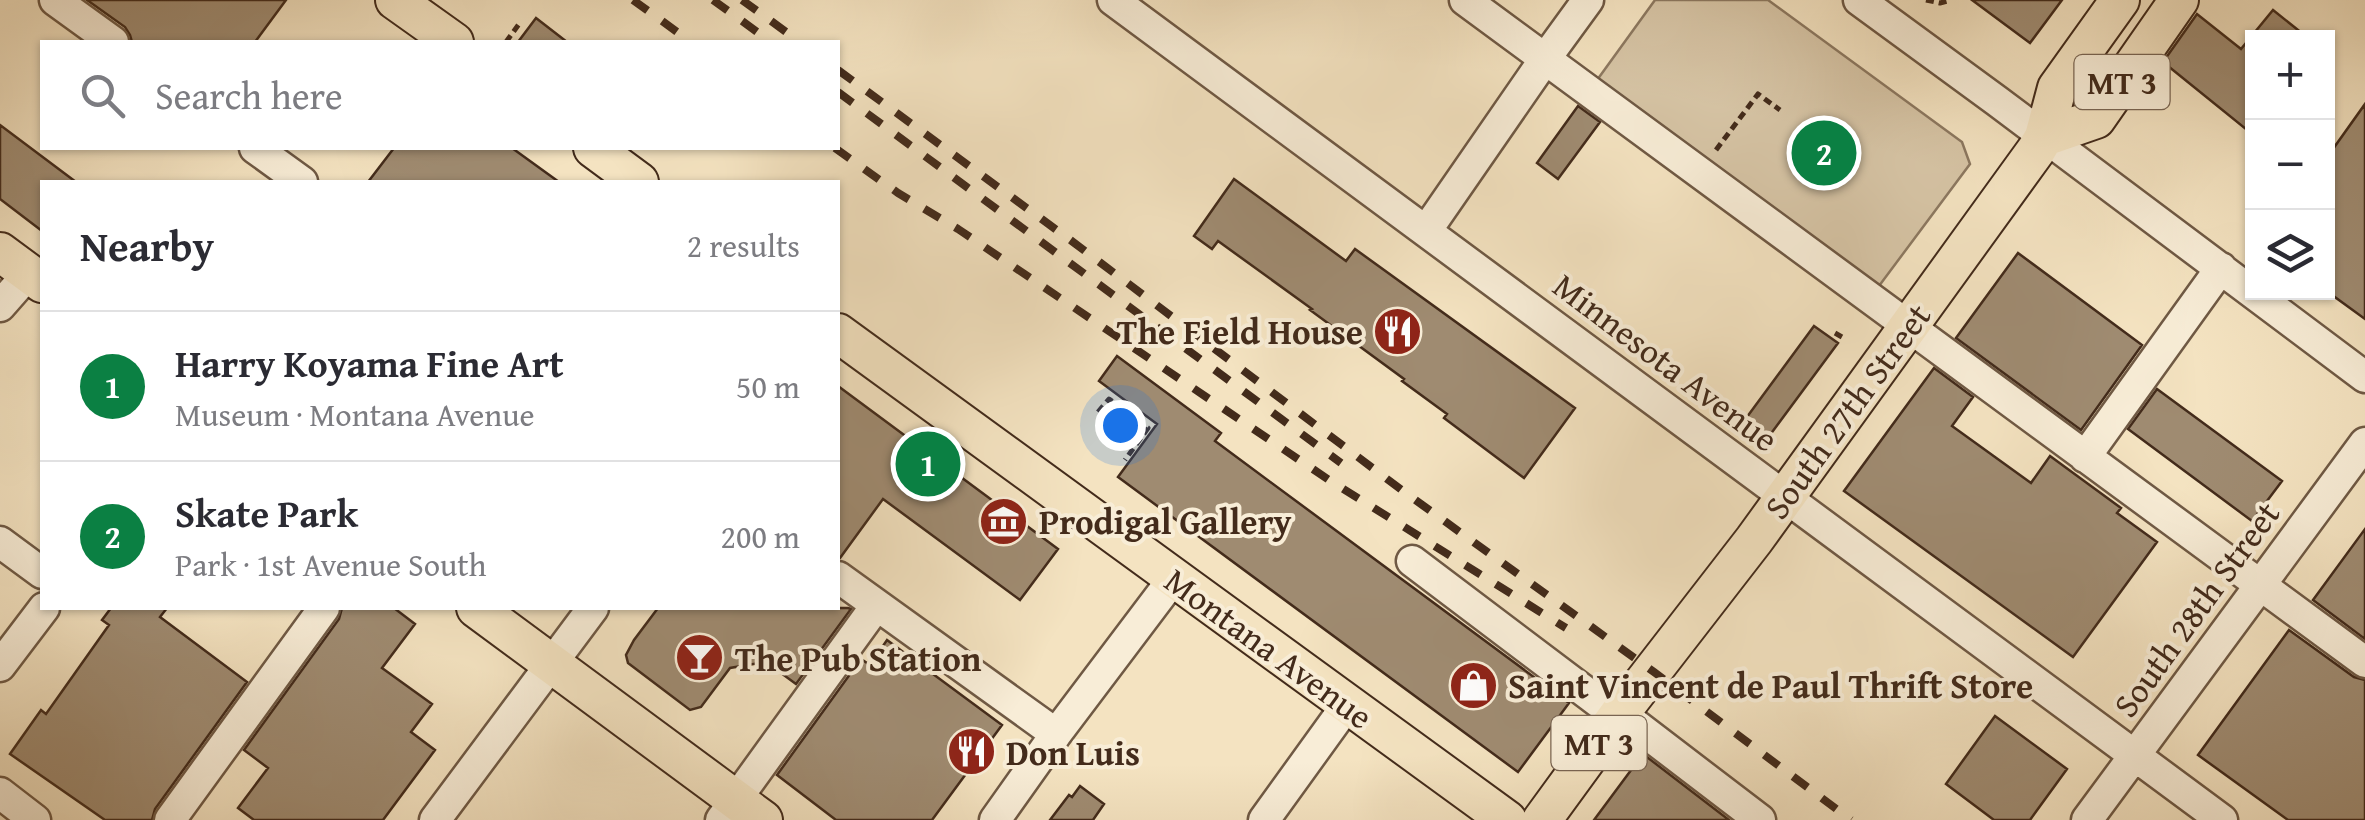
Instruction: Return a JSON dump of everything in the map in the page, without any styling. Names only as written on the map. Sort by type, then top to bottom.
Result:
[{"type":"main road","points":[[395,0],[451,40]]},
{"type":"main road","name":"South 27th Street","points":[[1619,716],[1786,497],[2029,160],[2044,137],[2057,88],[2120,0]]},
{"type":"main road","name":"MT 3","points":[[2044,137],[2096,119],[2179,0]]},
{"type":"main road","points":[[596,150],[636,180]]},
{"type":"main road","name":"Montana Avenue","points":[[840,334],[1507,820]]},
{"type":"main road","points":[[479,610],[552,663],[740,814]]},
{"type":"main road","name":"MT 3","points":[[1542,820],[1619,716]]},
{"type":"street","points":[[55,0],[110,40]]},
{"type":"street","name":"Minnesota Avenue","points":[[1114,0],[2222,820]]},
{"type":"street","points":[[1466,0],[2365,662]]},
{"type":"street","points":[[1426,231],[1588,0]]},
{"type":"street","points":[[1858,0],[2365,377]]},
{"type":"street","points":[[258,150],[299,180]]},
{"type":"street","points":[[2085,457],[2222,268]]},
{"type":"street","points":[[0,306],[24,270]]},
{"type":"street","name":"South 28th Street","points":[[2087,820],[2365,444]]},
{"type":"street","points":[[0,542],[40,572]]},
{"type":"street","points":[[1412,561],[1760,820]]},
{"type":"street","points":[[840,579],[1056,734]]},
{"type":"street","points":[[995,820],[1173,579]]},
{"type":"street","points":[[740,814],[876,606]]},
{"type":"street","points":[[0,666],[42,610]]},
{"type":"street","points":[[178,817],[323,610]]},
{"type":"street","points":[[435,820],[592,610]]},
{"type":"street","points":[[1264,820],[1347,705]]},
{"type":"street","points":[[0,793],[34,820]]},
{"type":"path","points":[[1926,0],[1951,0]]},
{"type":"path","points":[[507,40],[519,24]]},
{"type":"path","points":[[1700,173],[1758,94],[1780,110]]},
{"type":"path","points":[[1098,412],[1108,399],[1148,428],[1125,460]]},
{"type":"path","points":[[1107,419],[1116,404]]},
{"type":"shaded area","points":[[1655,0],[1768,0],[1962,142],[1970,164],[1873,294],[1592,87]]},
{"type":"building","points":[[87,0],[286,0],[256,40],[131,40],[125,27]]},
{"type":"building","points":[[1972,0],[2062,0],[2030,43]]},
{"type":"building","points":[[2273,10],[2298,30],[2257,30]]},
{"type":"building","points":[[2197,14],[2241,49],[2245,44],[2245,128],[2163,62]]},
{"type":"building","points":[[536,18],[564,40],[520,40]]},
{"type":"building","points":[[2365,104],[2365,319],[2335,297],[2335,146]]},
{"type":"building","points":[[1578,106],[1600,122],[1558,179],[1537,163]]},
{"type":"building","points":[[0,125],[73,180],[40,180],[40,229],[0,199]]},
{"type":"building","points":[[392,150],[515,150],[556,180],[370,180]]},
{"type":"building","points":[[1234,179],[1346,261],[1355,249],[1575,408],[1524,478],[1312,309],[1218,241],[1212,249],[1194,236]]},
{"type":"building","points":[[2018,253],[2142,345],[2081,430],[1956,338]]},
{"type":"building","points":[[1814,326],[1838,343],[1767,439],[1744,421]]},
{"type":"building","points":[[1117,356],[1221,433],[1215,441],[1569,703],[1518,772],[1118,477],[1157,424],[1099,381]]},
{"type":"building","points":[[1934,368],[1973,397],[1952,426],[2031,483],[2050,456],[2121,508],[2117,513],[2157,542],[2073,657],[1844,491]]},
{"type":"building","points":[[840,387],[1058,549],[1020,600],[883,499],[840,558]]},
{"type":"building","points":[[2157,389],[2282,481],[2252,521],[2128,429]]},
{"type":"building","points":[[2365,529],[2365,639],[2313,600]]},
{"type":"building","name":"The Pub Station","points":[[851,609],[796,684],[766,662],[730,668],[701,707],[690,710],[628,663],[626,655],[656,610]]},
{"type":"building","points":[[110,610],[165,610],[160,617],[247,682],[155,809],[152,820],[105,820],[10,754],[41,710],[46,714],[109,625],[102,620]]},
{"type":"building","points":[[341,610],[397,610],[415,624],[382,668],[432,704],[411,732],[435,750],[383,820],[254,820],[238,808],[268,768],[244,750],[339,619]]},
{"type":"building","points":[[2289,630],[2354,677],[2365,680],[2365,820],[2288,820],[2198,755]]},
{"type":"building","points":[[887,640],[1002,725],[932,820],[836,820],[777,775],[861,659],[870,665]]},
{"type":"building","points":[[1995,716],[2067,769],[2030,820],[1994,820],[1946,784]]},
{"type":"building","points":[[1643,754],[1729,820],[1594,820]]},
{"type":"building","points":[[1080,786],[1104,804],[1093,820],[1050,820],[1069,795],[1072,797]]},
{"type":"railway","points":[[633,0],[688,40]]},
{"type":"railway","points":[[713,0],[768,40]]},
{"type":"railway","points":[[742,0],[797,40]]},
{"type":"railway","points":[[840,71],[1851,820]]},
{"type":"railway","points":[[840,93],[1341,463]]},
{"type":"railway","points":[[838,150],[1329,480],[1566,628]]},
{"type":"place","name":"Skate Park","points":[[1824,153]]},
{"type":"place","name":"The Field House","points":[[1398,331]]},
{"type":"place","name":"Harry Koyama Fine Art","points":[[928,464]]},
{"type":"place","name":"Prodigal Gallery","points":[[1004,521]]},
{"type":"place","name":"The Pub Station","points":[[700,658]]},
{"type":"place","name":"Saint Vincent de Paul Thrift Store","points":[[1473,685]]},
{"type":"place","name":"Don Luis","points":[[971,752]]}]
